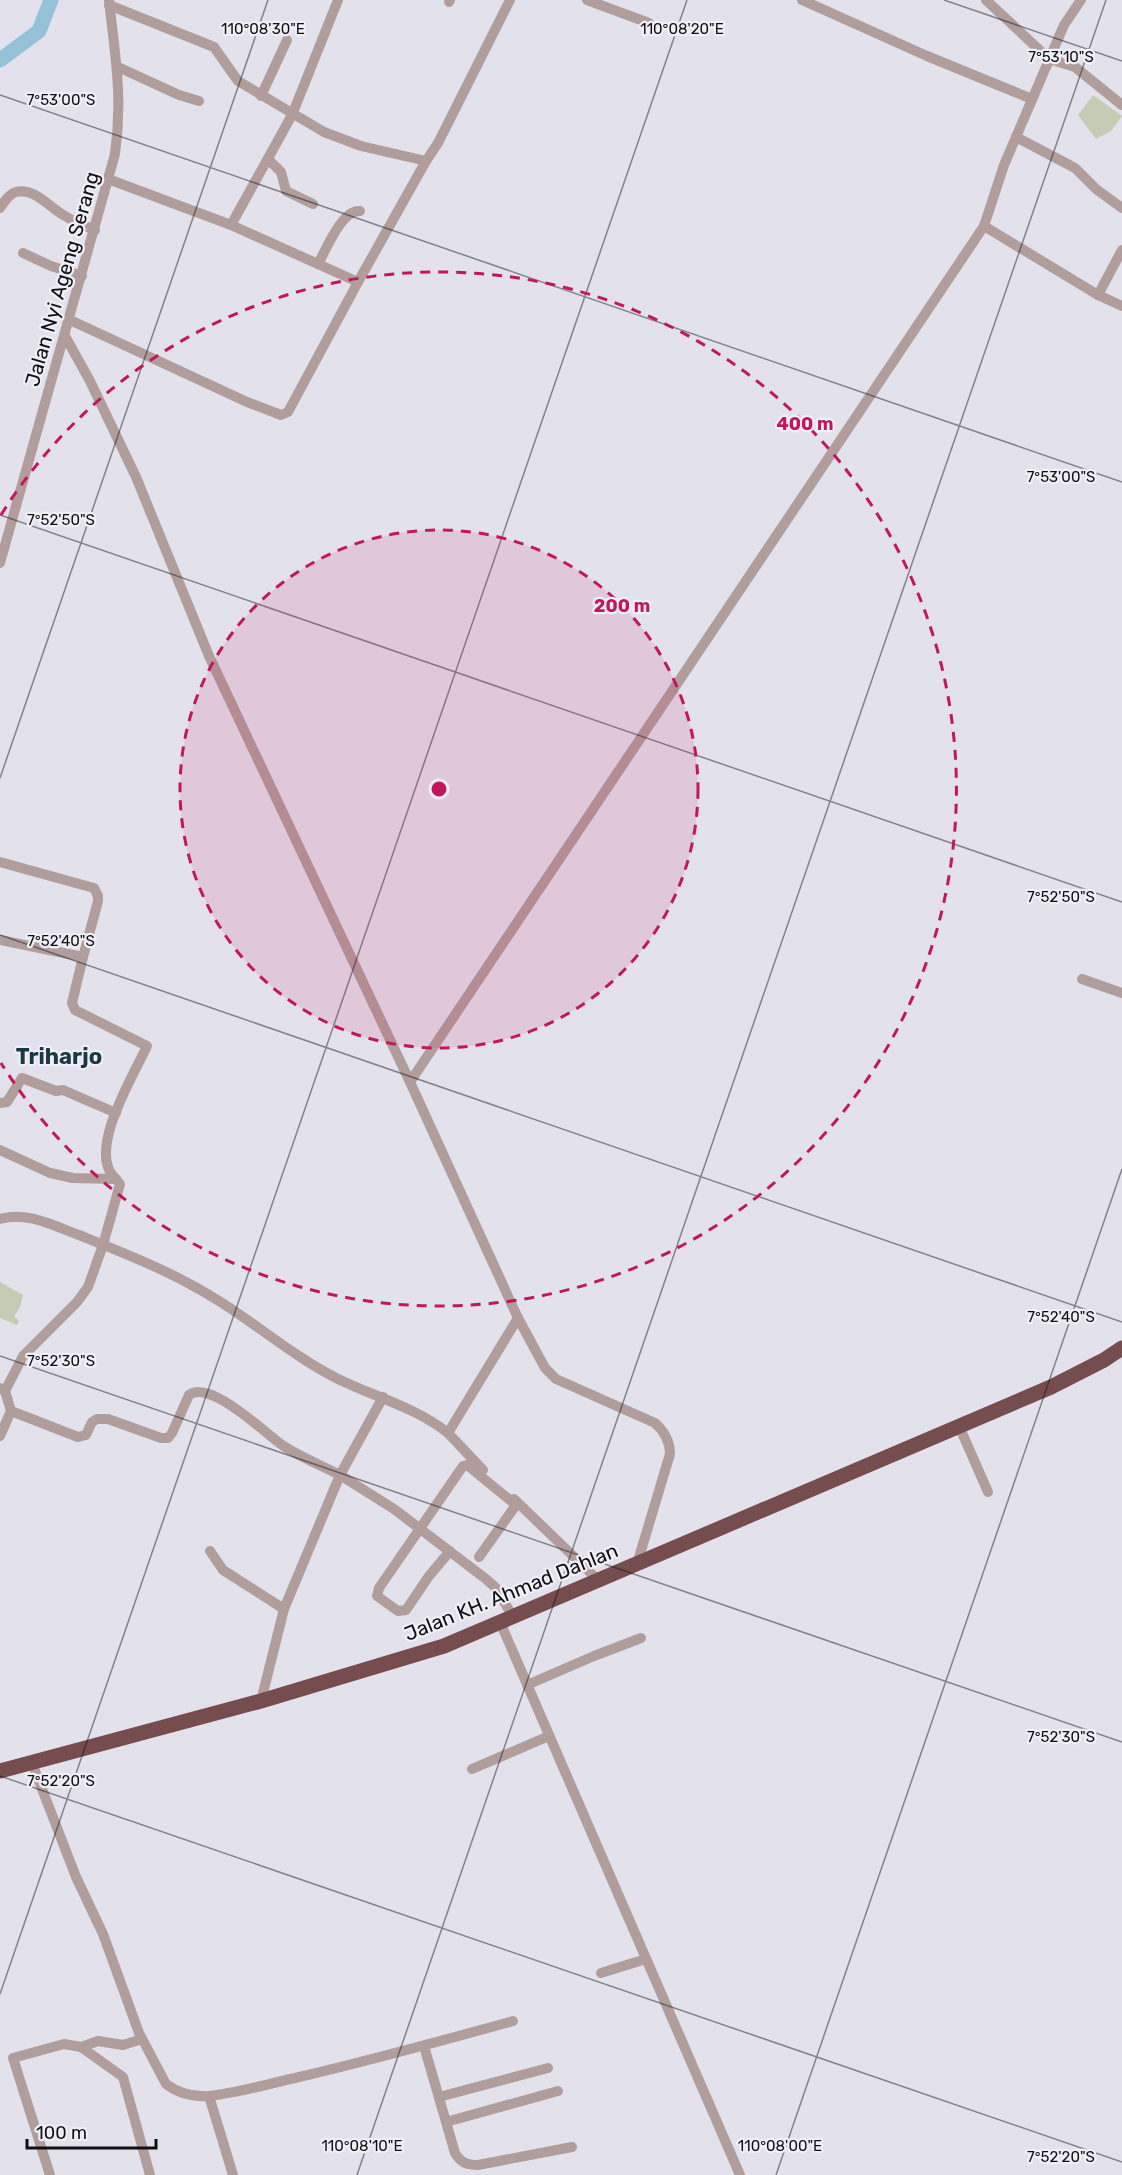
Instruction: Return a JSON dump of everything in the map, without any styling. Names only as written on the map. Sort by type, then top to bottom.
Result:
[{"type":"highway","name":"Jalan KH. Ahmad Dahlan","points":[[0,1771],[261,1701],[444,1646],[960,1428],[986,1415],[1009,1398],[1120,1343]]},
{"type":"street","points":[[231,225],[292,115],[338,0]]},
{"type":"street","points":[[70,320],[247,402],[281,415],[288,412],[358,282],[438,143],[510,0]]},
{"type":"street","points":[[586,0],[649,23]]},
{"type":"street","points":[[802,0],[927,56],[1032,99]]},
{"type":"street","points":[[986,0],[1049,59],[1076,67],[1122,105]]},
{"type":"street","points":[[410,1082],[984,226],[1004,165],[1022,140],[1032,99],[1049,59],[1064,25],[1081,0]]},
{"type":"street","points":[[109,2],[214,47],[233,77],[292,115],[347,142],[426,161]]},
{"type":"street","name":"Jalan Nyi Ageng Serang","points":[[1,558],[95,230],[118,132],[120,105],[118,67],[109,2]]},
{"type":"street","points":[[261,96],[287,40]]},
{"type":"street","points":[[118,67],[179,95],[199,101]]},
{"type":"street","points":[[1022,140],[1075,168],[1096,189],[1122,208]]},
{"type":"street","points":[[268,159],[281,172],[286,191],[313,204]]},
{"type":"street","points":[[108,179],[231,225],[358,282]]},
{"type":"street","points":[[0,208],[9,196],[24,191],[33,194],[62,215],[95,230]]},
{"type":"street","points":[[318,264],[346,216],[355,210],[360,211]]},
{"type":"street","points":[[984,226],[1098,295],[1122,306]]},
{"type":"street","points":[[1098,295],[1122,250]]},
{"type":"street","points":[[23,253],[51,266],[82,276]]},
{"type":"street","points":[[65,336],[90,381],[136,477],[209,656],[410,1082],[518,1318],[550,1374],[571,1386],[655,1423],[668,1442],[670,1454],[637,1564]]},
{"type":"street","points":[[0,862],[94,888],[98,901],[72,1003],[75,1010],[147,1046],[106,1137],[108,1169],[119,1181],[120,1189],[88,1287],[77,1302],[23,1356],[2,1389],[11,1411],[0,1436]]},
{"type":"street","points":[[0,940],[83,957]]},
{"type":"street","points":[[1082,979],[1122,993]]},
{"type":"street","points":[[0,1104],[7,1102],[22,1078],[56,1091],[63,1090],[116,1113]]},
{"type":"street","points":[[0,1150],[50,1173],[73,1178],[116,1179]]},
{"type":"street","points":[[0,1219],[14,1216],[32,1218],[171,1273],[219,1301],[337,1378],[434,1422],[598,1580]]},
{"type":"street","points":[[448,1433],[518,1318]]},
{"type":"street","points":[[11,1411],[78,1437],[86,1435],[93,1422],[103,1418],[161,1438],[168,1438],[189,1395],[193,1392],[200,1392],[219,1398],[231,1404],[284,1446],[340,1475],[394,1509],[496,1588],[527,1685],[736,2174]]},
{"type":"street","points":[[261,1701],[284,1609],[340,1475],[383,1397]]},
{"type":"street","points":[[960,1428],[988,1492]]},
{"type":"street","points":[[450,1551],[429,1576],[406,1610],[398,1611],[379,1598],[377,1594],[379,1588],[463,1466],[467,1465],[516,1505],[479,1557]]},
{"type":"street","points":[[210,1551],[223,1570],[284,1609]]},
{"type":"street","points":[[527,1685],[642,1638]]},
{"type":"street","points":[[472,1769],[549,1736]]},
{"type":"street","points":[[32,1763],[76,1877],[103,1934],[142,2039],[166,2084],[178,2091],[209,2096],[327,2071],[513,2021]]},
{"type":"street","points":[[601,1973],[646,1959]]},
{"type":"street","points":[[50,2175],[13,2058],[63,2044],[82,2046],[95,2042],[123,2045],[142,2039]]},
{"type":"street","points":[[82,2046],[123,2077],[150,2175]]},
{"type":"street","points":[[424,2046],[459,2160],[471,2165],[572,2147]]},
{"type":"street","points":[[439,2097],[548,2068]]},
{"type":"street","points":[[446,2122],[558,2091]]},
{"type":"street","points":[[209,2096],[233,2175]]},
{"type":"green space","points":[[1093,95],[1122,116],[1111,131],[1096,139],[1078,115]]},
{"type":"green space","points":[[0,1282],[23,1295],[20,1307],[14,1316],[19,1321],[17,1325],[0,1318]]},
{"type":"waterway","points":[[0,60],[39,31],[51,0]]},
{"type":"district","name":"Triharjo","points":[[59,1056]]}]
